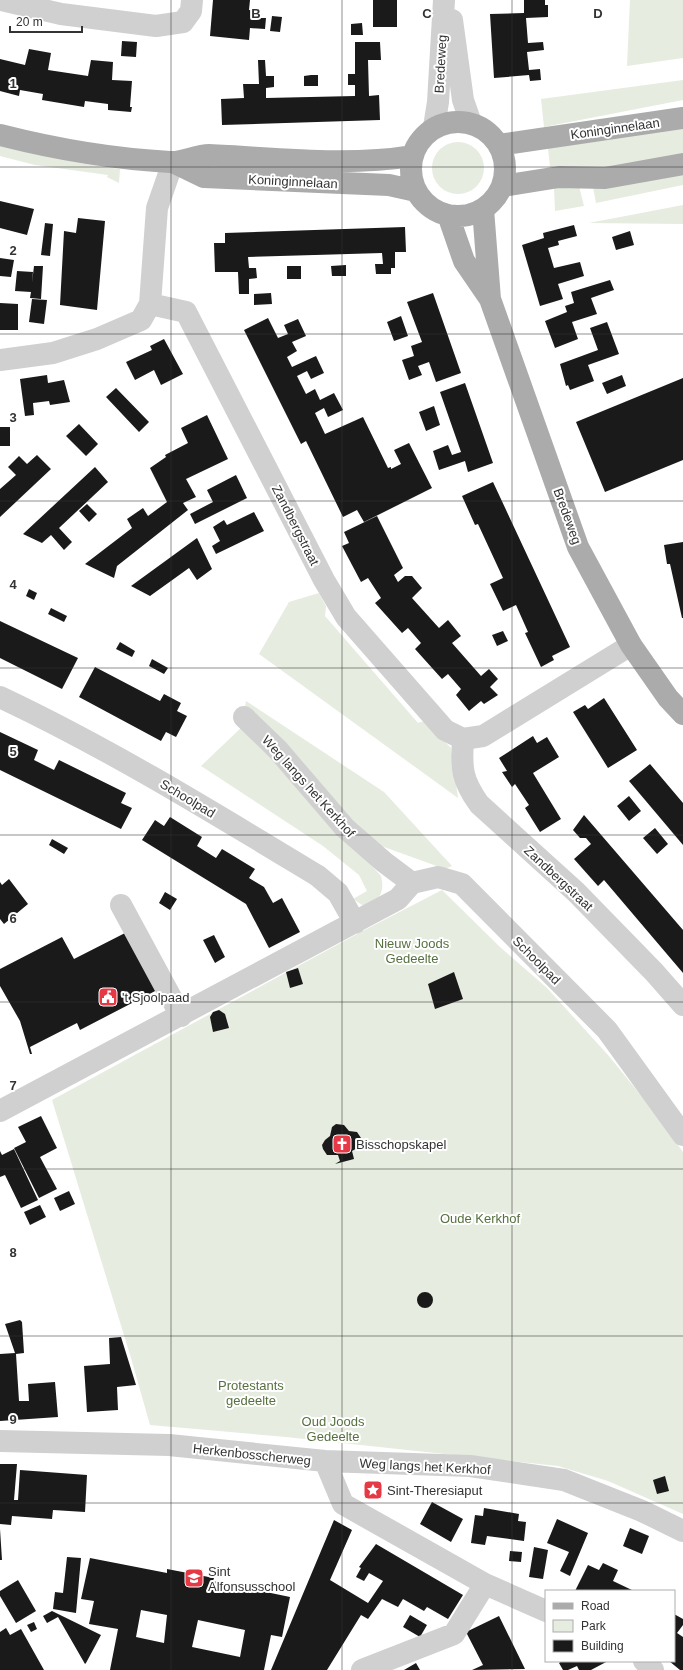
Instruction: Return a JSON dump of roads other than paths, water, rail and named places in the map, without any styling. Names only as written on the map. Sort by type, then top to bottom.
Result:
[{"type":"main road","name":"Koninginnelaan","points":[[499,145],[683,118]]},
{"type":"main road","points":[[445,123],[471,123],[487,132],[499,145],[505,160],[505,174],[502,186],[495,198],[483,209],[463,216],[448,215],[434,210],[423,201],[416,191],[411,178],[412,156],[420,140],[434,128],[445,123]]},
{"type":"main road","name":"Koninginnelaan","points":[[0,135],[34,144],[76,151],[173,162],[206,155],[339,161],[387,159],[412,156]]},
{"type":"main road","name":"Koninginnelaan","points":[[173,162],[204,177],[389,185],[416,191]]},
{"type":"main road","points":[[502,186],[559,177],[606,178],[683,164]]},
{"type":"main road","name":"Bredeweg","points":[[483,209],[490,299]]},
{"type":"main road","name":"Bredeweg","points":[[448,215],[464,261],[490,299],[578,547],[631,645],[668,698],[683,714]]},
{"type":"street","points":[[1,0],[61,14],[156,26],[183,22],[191,11],[192,0]]},
{"type":"street","name":"Bredeweg","points":[[434,128],[438,102],[444,0]]},
{"type":"street","name":"Bredeweg","points":[[450,0],[463,100],[471,123]]},
{"type":"street","points":[[0,360],[53,353],[97,339],[141,320],[150,304],[157,208],[173,162]]},
{"type":"street","name":"Zandbergstraat","points":[[150,304],[186,312],[321,572],[346,617],[445,730],[463,739],[461,763],[467,787],[479,804],[576,892],[654,972],[683,1005]]},
{"type":"street","points":[[463,739],[483,736],[631,645]]},
{"type":"street","name":"Schoolpad","points":[[0,697],[34,713],[165,784],[318,876],[338,893],[355,923]]},
{"type":"street","name":"Weg langs het Kerkhof","points":[[244,717],[278,750],[345,828],[384,862],[412,883]]},
{"type":"street","name":"Schoolpad","points":[[412,883],[438,878],[462,884],[607,1030],[683,1135]]},
{"type":"street","points":[[0,1111],[355,923],[398,899],[412,883]]},
{"type":"street","points":[[121,905],[181,1016]]},
{"type":"street","name":"Herkenbosscherweg","points":[[0,1441],[169,1445],[325,1461],[343,1504],[485,1584],[545,1611]]},
{"type":"street","name":"Weg langs het Kerkhof","points":[[325,1461],[470,1466],[564,1480],[642,1511],[683,1531]]},
{"type":"street","points":[[362,1670],[454,1634],[485,1584]]},
{"type":"street","points":[[645,1662],[653,1670]]},
{"type":"place","name":"'t Sjoolpaad","points":[[108,997]]},
{"type":"place","name":"Bisschopskapel","points":[[342,1144]]},
{"type":"place","name":"Sint-Theresiaput","points":[[373,1490]]},
{"type":"place","name":"Sint Alfonsusschool","points":[[194,1578]]},
{"type":"park label","name":"Nieuw Joods Gedeelte","points":[[412,950]]},
{"type":"park label","name":"Oude Kerkhof","points":[[480,1218]]},
{"type":"park label","name":"Protestants gedeelte","points":[[251,1392]]},
{"type":"park label","name":"Oud Joods Gedeelte","points":[[333,1428]]}]
